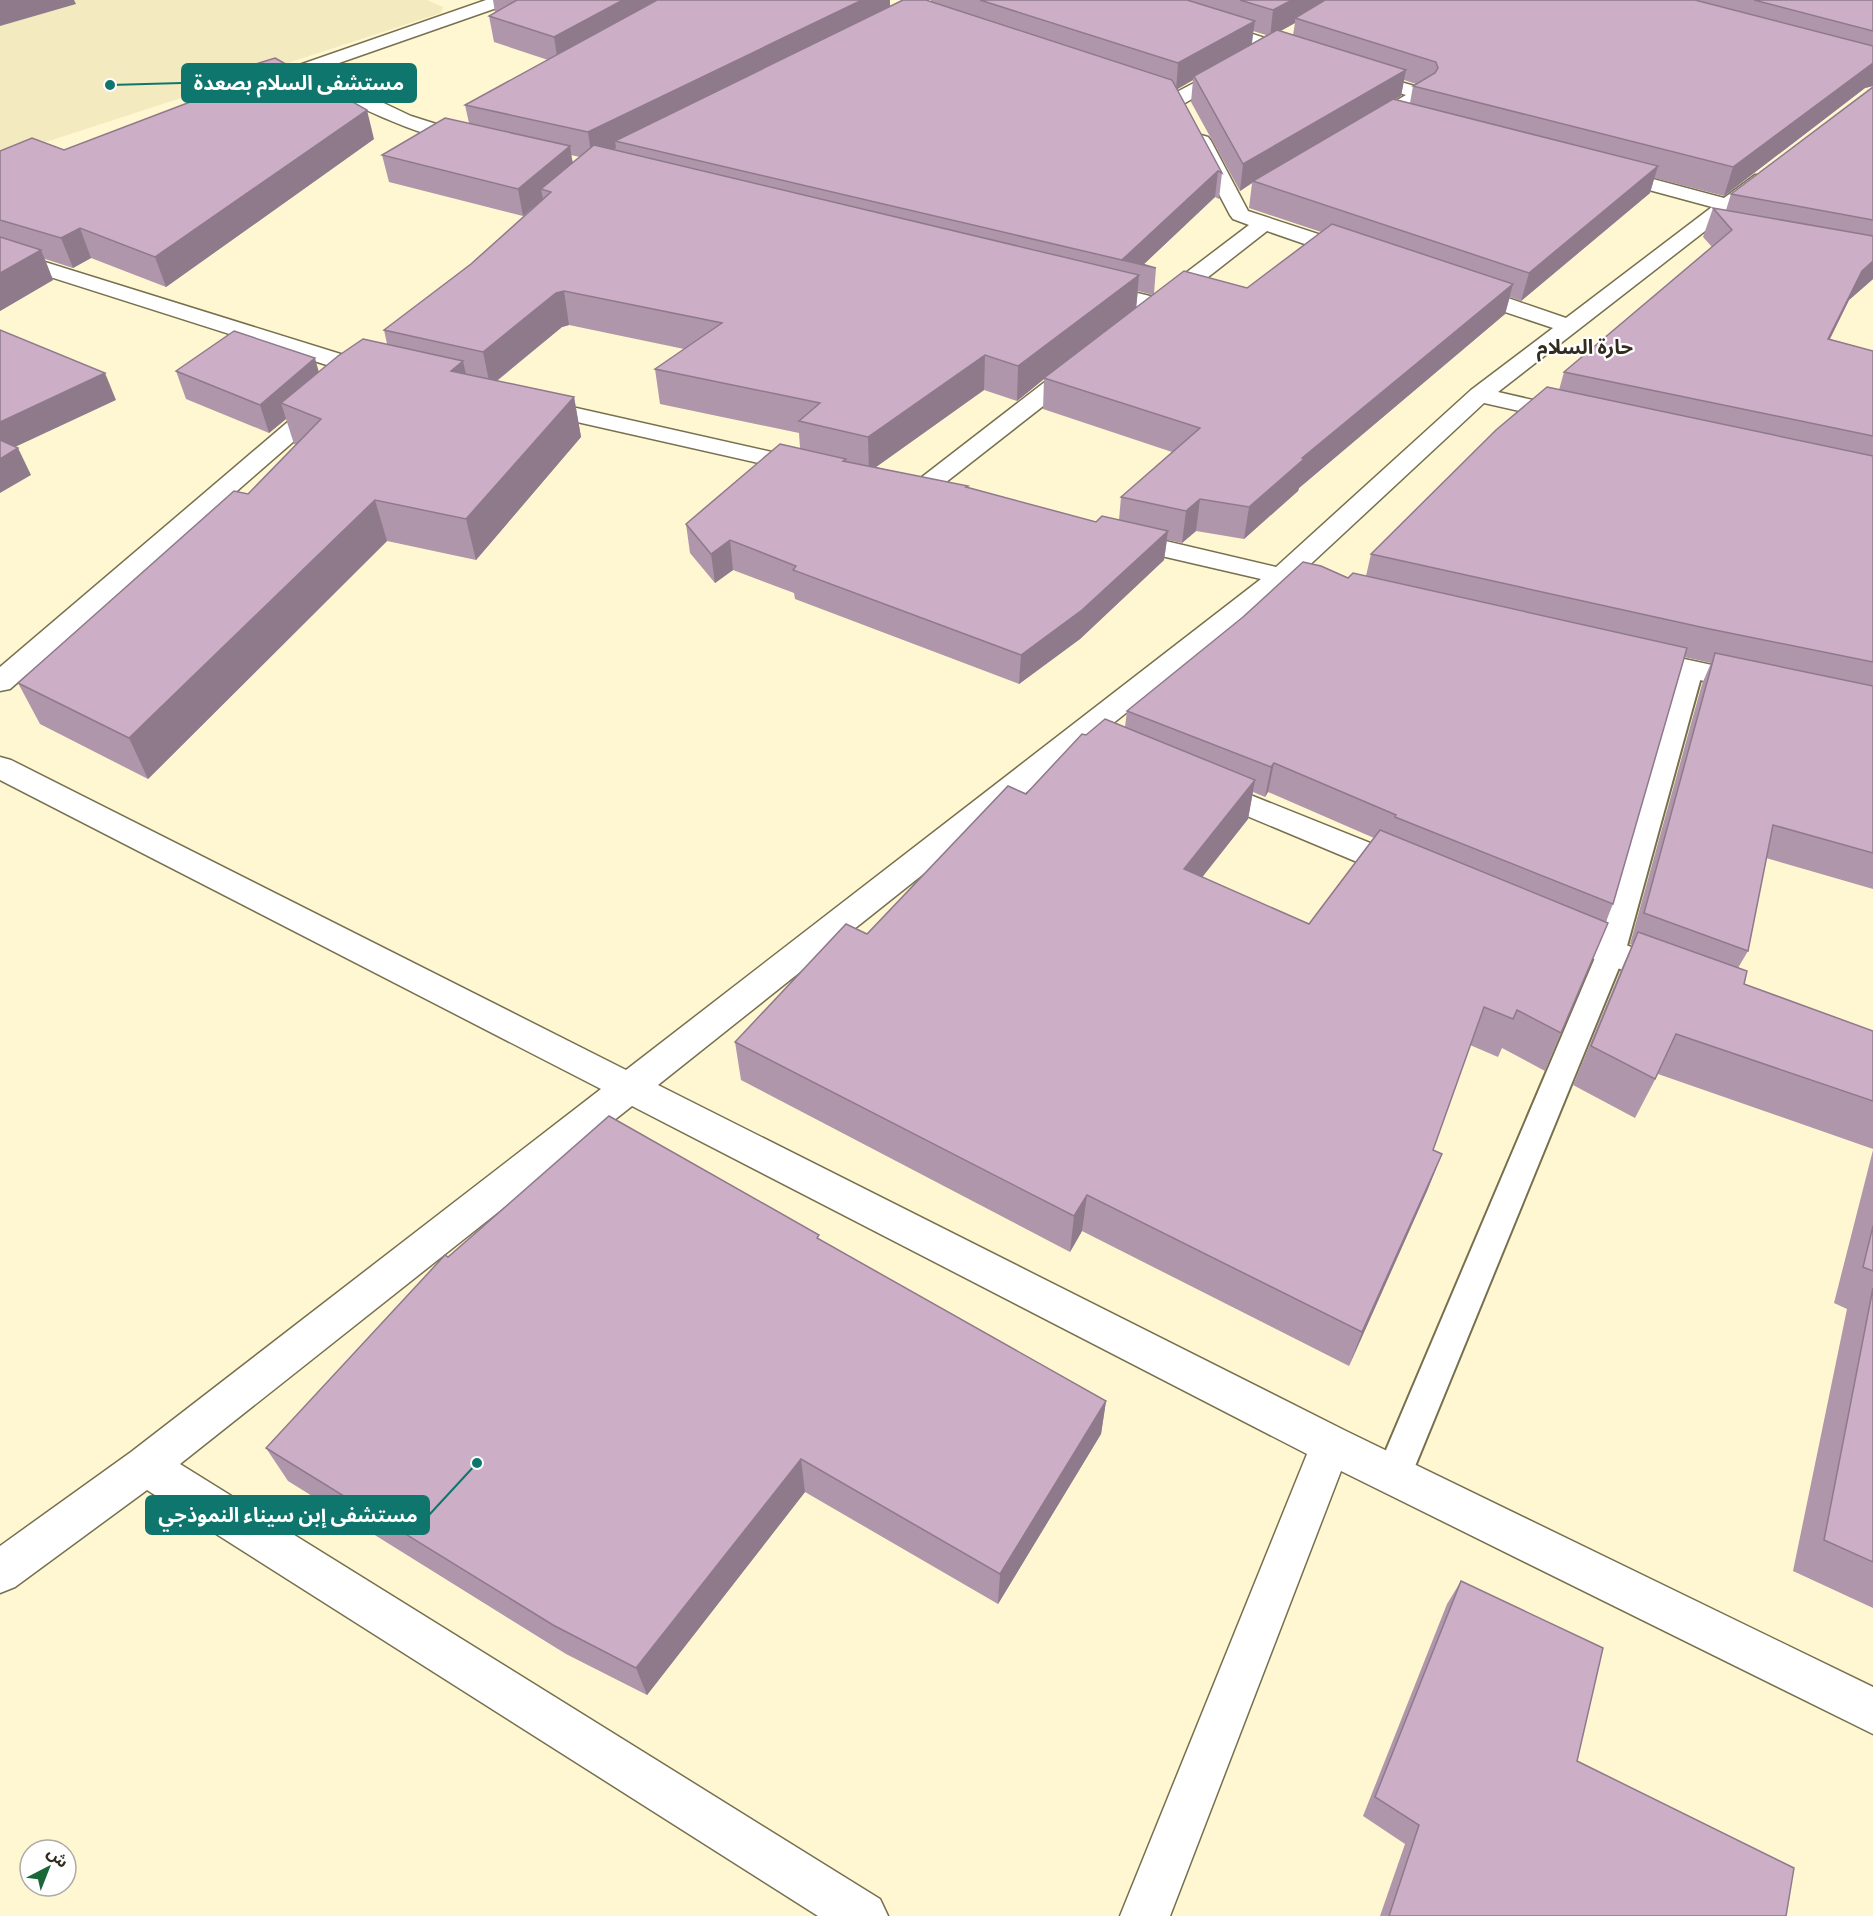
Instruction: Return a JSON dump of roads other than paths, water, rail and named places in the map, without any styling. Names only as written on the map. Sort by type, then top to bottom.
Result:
[{"type":"street","points":[[268,82],[502,0]]},
{"type":"street","points":[[1130,0],[1313,60]]},
{"type":"street","points":[[1178,99],[1291,34]]},
{"type":"street","points":[[1346,70],[1420,94],[1355,133]]},
{"type":"street","points":[[302,71],[392,117],[445,135],[491,145]]},
{"type":"street","points":[[1156,91],[1178,99],[1240,215],[1366,257]]},
{"type":"street","points":[[1385,115],[1408,121]]},
{"type":"street","points":[[0,1572],[146,1466],[629,1086],[1080,736],[1282,576],[1479,395],[1569,326],[1716,221],[1782,163]]},
{"type":"street","points":[[1591,169],[1716,221]]},
{"type":"street","points":[[1235,206],[1255,194]]},
{"type":"street","points":[[1139,320],[1264,223]]},
{"type":"street","points":[[0,254],[340,362],[359,373],[400,375]]},
{"type":"street","points":[[1445,284],[1569,326]]},
{"type":"street","points":[[1077,286],[1158,305]]},
{"type":"street","points":[[952,500],[906,489],[1093,356]]},
{"type":"street","points":[[0,682],[359,373]]},
{"type":"street","points":[[1479,395],[1594,420]]},
{"type":"street","points":[[515,401],[826,471]]},
{"type":"street","points":[[1100,534],[1317,584]]},
{"type":"street","points":[[1609,651],[1770,687]]},
{"type":"street","points":[[1080,736],[1113,750]]},
{"type":"street","points":[[0,767],[1331,1445],[1873,1711]]},
{"type":"street","points":[[1179,777],[1434,881]]},
{"type":"street","points":[[1533,922],[1698,986]]},
{"type":"street","points":[[1145,1916],[1331,1445]]},
{"type":"street","points":[[146,1466],[863,1916]]},
{"type":"lane","points":[[445,135],[465,124]]},
{"type":"lane","points":[[1393,1476],[1611,953],[1691,670]]},
{"type":"place","name":"مستشفى السلام بصعدة","points":[[110,85]]},
{"type":"place","name":"مستشفى إبن سيناء النموذجي","points":[[477,1463]]},
{"type":"district","name":"حارة السلام","points":[[1585,347]]}]
